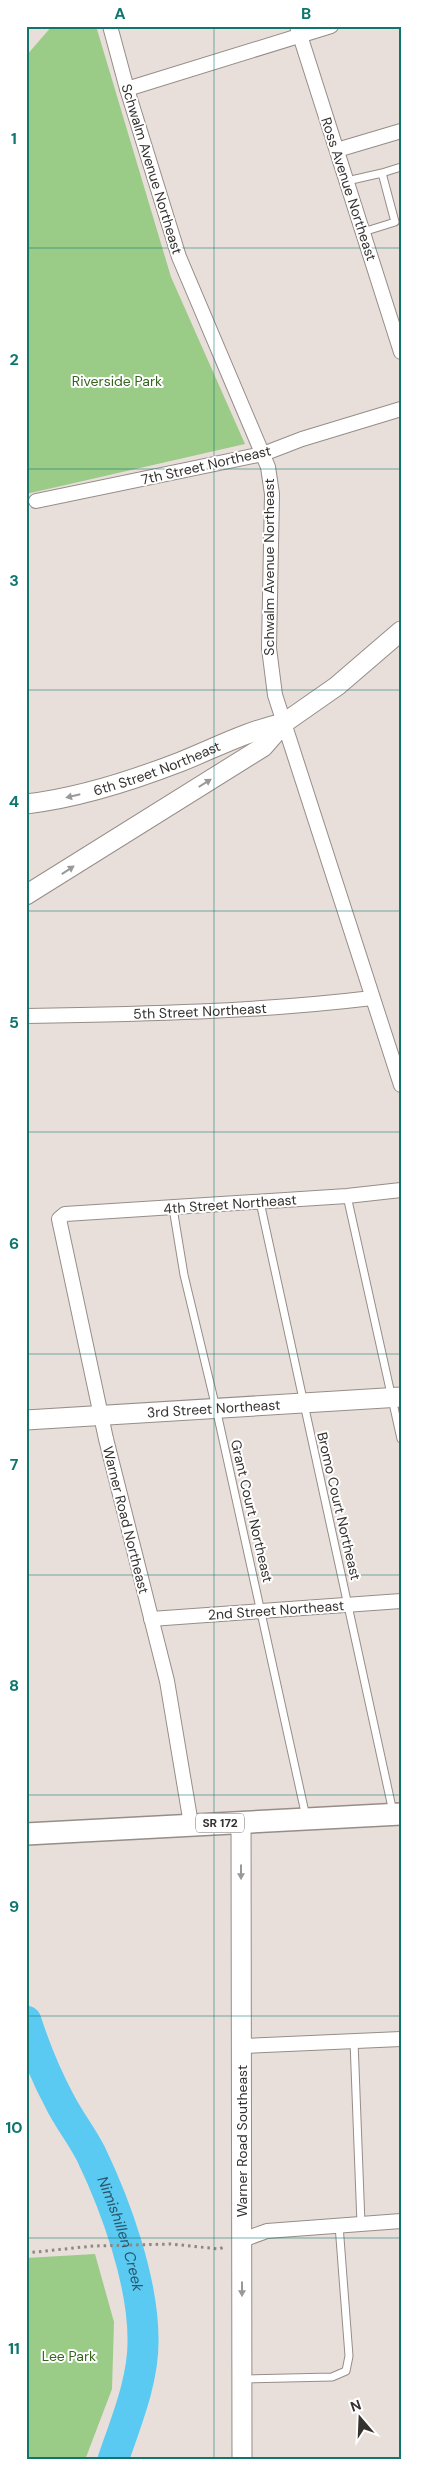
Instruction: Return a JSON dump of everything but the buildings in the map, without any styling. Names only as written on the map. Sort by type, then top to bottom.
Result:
[{"type":"main road","name":"SR 172","points":[[32,1833],[397,1814]]},
{"type":"street","name":"Schwalm Avenue Northeast","points":[[110,26],[179,257],[263,454],[269,474],[272,494],[268,648],[270,672],[284,722],[401,1085]]},
{"type":"street","points":[[127,88],[299,31],[331,26]]},
{"type":"street","name":"Ross Avenue Northeast","points":[[299,31],[401,352]]},
{"type":"street","points":[[337,150],[401,131]]},
{"type":"street","name":"7th Street Northeast","points":[[36,501],[263,454],[302,439],[401,409]]},
{"type":"street","points":[[26,895],[263,747],[284,722],[337,686],[401,631]]},
{"type":"street","name":"6th Street Northeast","points":[[26,804],[69,797],[143,776],[217,747],[254,730],[284,722]]},
{"type":"street","name":"5th Street Northeast","points":[[26,1016],[182,1013],[302,1006],[372,998]]},
{"type":"street","name":"4th Street Northeast","points":[[60,1216],[65,1214],[348,1196],[401,1190]]},
{"type":"street","name":"Warner Road Northeast","points":[[60,1216],[59,1219],[102,1415],[167,1681],[191,1824]]},
{"type":"street","name":"3rd Street Northeast","points":[[26,1420],[396,1397]]},
{"type":"street","name":"2nd Street Northeast","points":[[151,1619],[401,1601]]},
{"type":"street","name":"Warner Road Southeast","points":[[241,1823],[242,2046],[240,2164],[242,2460]]},
{"type":"street","points":[[242,2046],[401,2039]]},
{"type":"street","points":[[242,2240],[267,2231],[401,2221]]},
{"type":"lane","points":[[347,181],[401,166]]},
{"type":"lane","points":[[363,232],[395,222],[382,172]]},
{"type":"lane","points":[[348,1196],[396,1397],[401,1439]]},
{"type":"lane","name":"Bromo Court Northeast","points":[[260,1202],[397,1814]]},
{"type":"lane","name":"Grant Court Northeast","points":[[173,1208],[184,1275],[262,1612],[306,1820]]},
{"type":"lane","points":[[354,2041],[362,2224]]},
{"type":"lane","points":[[241,2380],[328,2378],[346,2371],[349,2356],[339,2226]]},
{"type":"path","points":[[26,2253],[92,2246],[171,2244],[219,2249],[242,2240]]},
{"type":"green space","name":"Riverside Park","points":[[52,26],[96,26],[171,277],[245,444],[26,494],[26,56]]},
{"type":"green space","name":"Lee Park","points":[[95,2254],[114,2322],[112,2389],[85,2460],[26,2460],[26,2258]]},
{"type":"waterway","name":"Nimishillen Creek","points":[[26,2021],[50,2082],[91,2154],[110,2197],[126,2244],[138,2293],[143,2339],[141,2369],[113,2460]]}]
